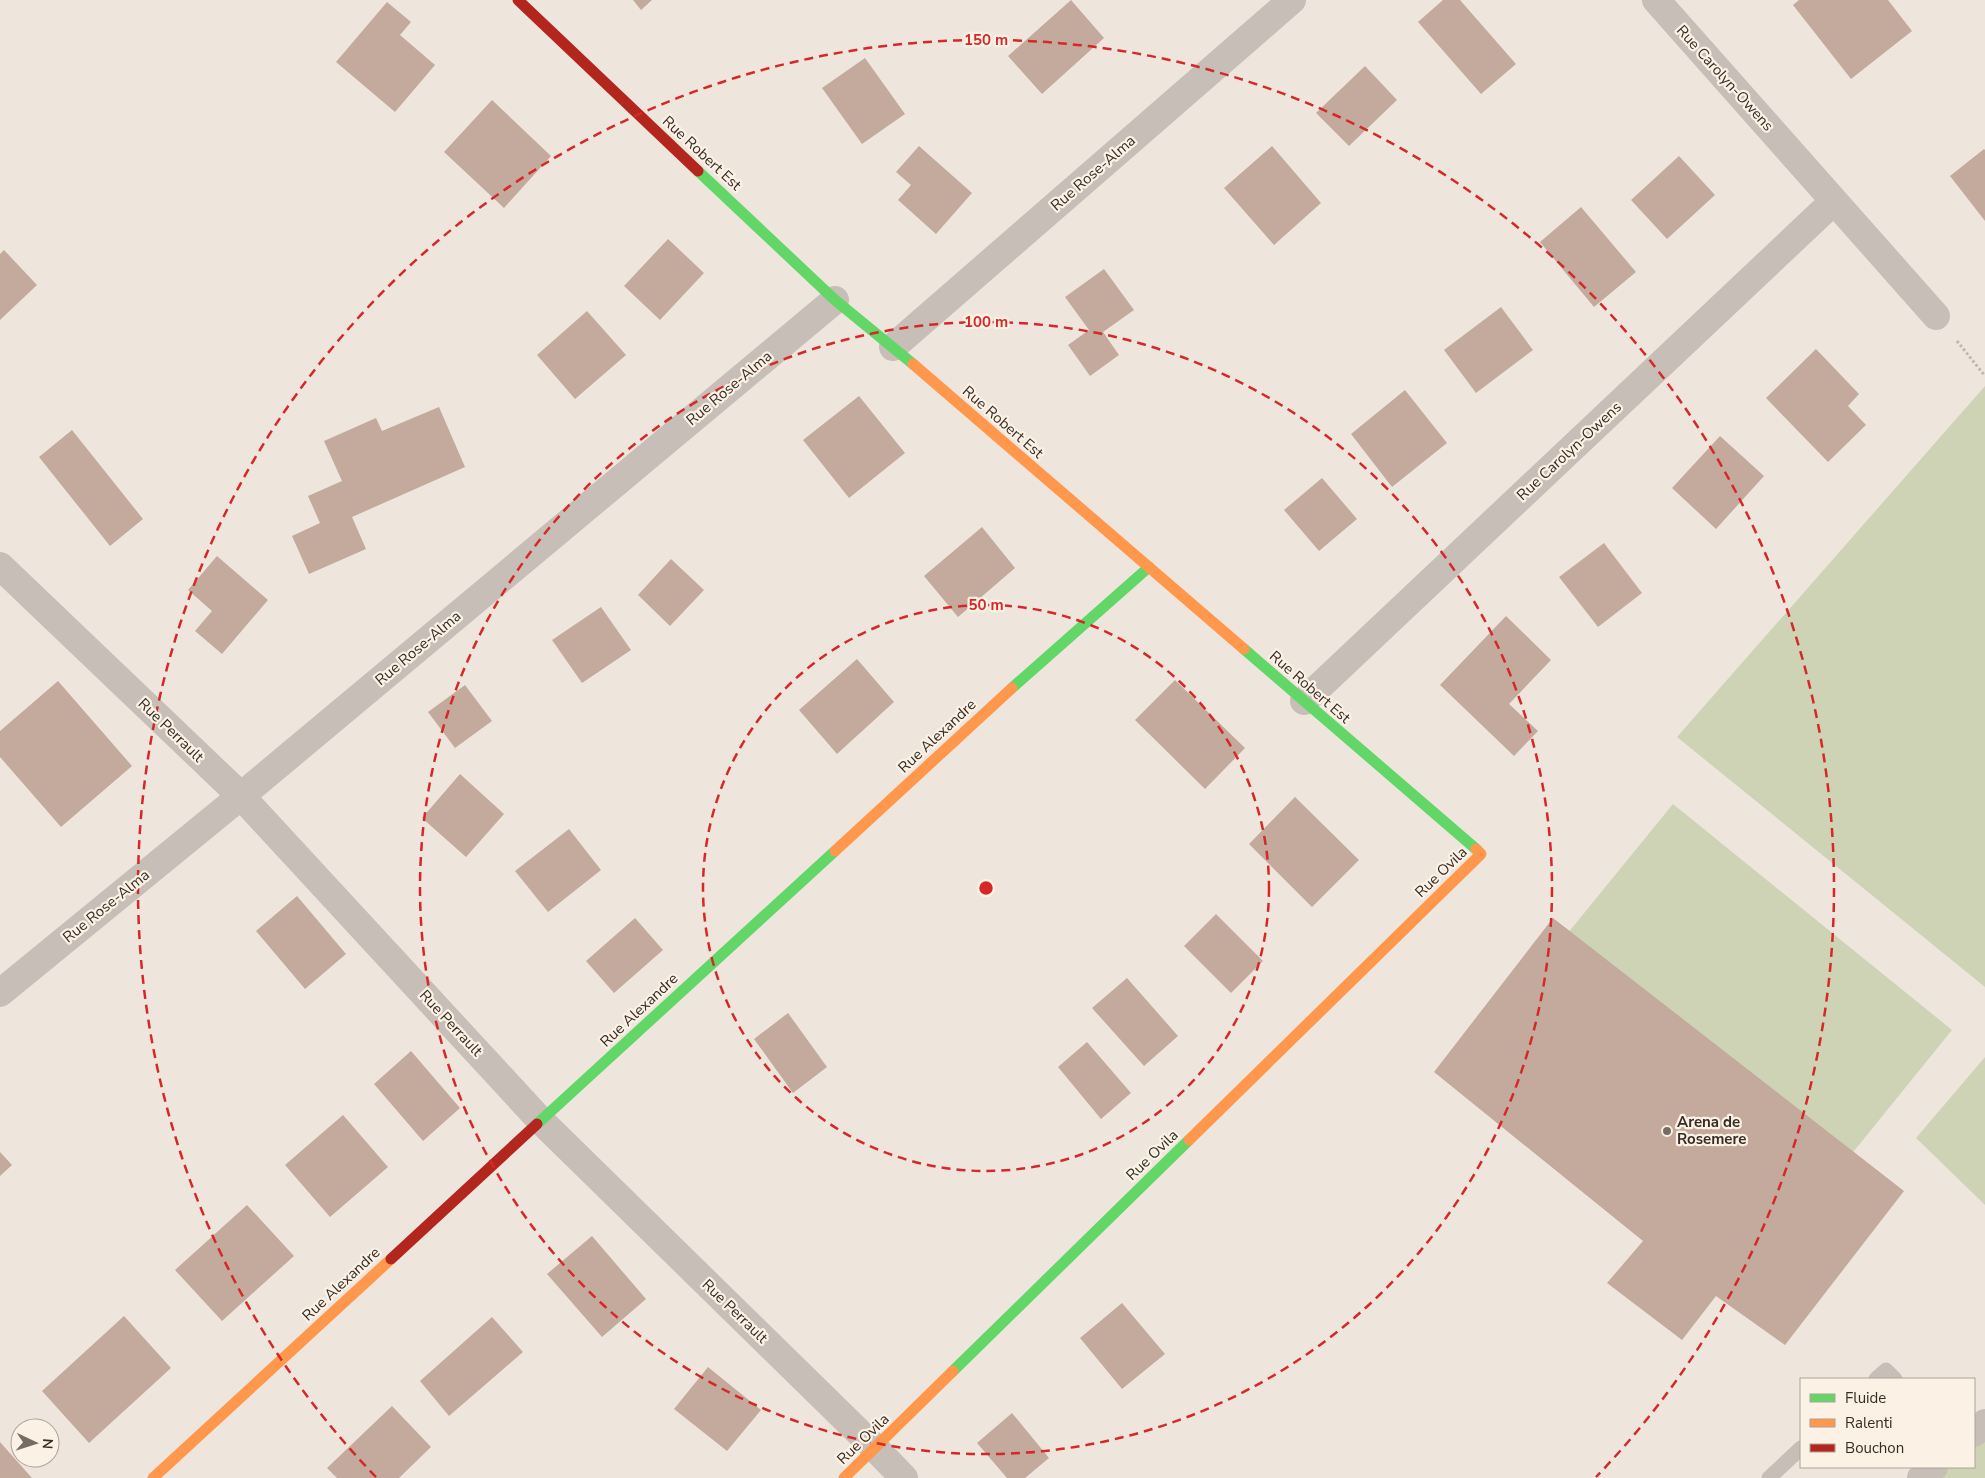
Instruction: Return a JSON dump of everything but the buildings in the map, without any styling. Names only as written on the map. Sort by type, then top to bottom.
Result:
[{"type":"street","name":"Rue Robert Est","points":[[518,0],[835,300],[894,347],[1481,854]]},
{"type":"street","name":"Rue Rose-Alma","points":[[894,347],[1292,0]]},
{"type":"street","name":"Rue Carolyn-Owens","points":[[1656,0],[1936,316]]},
{"type":"street","name":"Rue Carolyn-Owens","points":[[1304,701],[1834,201]]},
{"type":"street","name":"Rue Rose-Alma","points":[[0,994],[241,796],[835,300]]},
{"type":"street","name":"Rue Perrault","points":[[0,566],[241,796],[541,1120],[904,1478]]},
{"type":"street","name":"Rue Alexandre","points":[[153,1478],[1053,650],[1149,567]]},
{"type":"street","name":"Rue Ovila","points":[[844,1478],[1481,854]]},
{"type":"street","points":[[1975,1432],[1985,1423]]},
{"type":"street","points":[[1921,1478],[1933,1468]]},
{"type":"lane","points":[[1877,1378],[1886,1370],[1894,1378]]},
{"type":"lane","points":[[1769,1478],[1800,1449]]},
{"type":"path","points":[[1936,316],[1985,376]]},
{"type":"green space","points":[[1985,386],[1985,987],[1677,737]]},
{"type":"green space","points":[[1673,804],[1952,1030],[1833,1177],[1554,950]]},
{"type":"green space","points":[[1985,1057],[1985,1205],[1916,1138]]},
{"type":"green space","points":[[1985,1424],[1985,1478],[1923,1478],[1934,1468],[1975,1468],[1975,1432]]},
{"type":"traffic: fast","points":[[698,171],[835,300],[913,364]]},
{"type":"traffic: fast","points":[[1012,688],[1149,567]]},
{"type":"traffic: fast","points":[[1244,649],[1476,849]]},
{"type":"traffic: fast","points":[[537,1124],[835,851]]},
{"type":"traffic: fast","points":[[953,1371],[1189,1140]]},
{"type":"traffic: slow","points":[[913,364],[1244,649]]},
{"type":"traffic: slow","points":[[835,851],[1012,688]]},
{"type":"traffic: slow","points":[[1189,1140],[1481,854],[1476,849]]},
{"type":"traffic: slow","points":[[153,1478],[391,1259]]},
{"type":"traffic: slow","points":[[844,1478],[953,1371]]},
{"type":"traffic: jam","points":[[518,0],[698,171]]},
{"type":"traffic: jam","points":[[391,1259],[537,1124]]},
{"type":"place","name":"Arena de Rosemere","points":[[1667,1131]]}]
